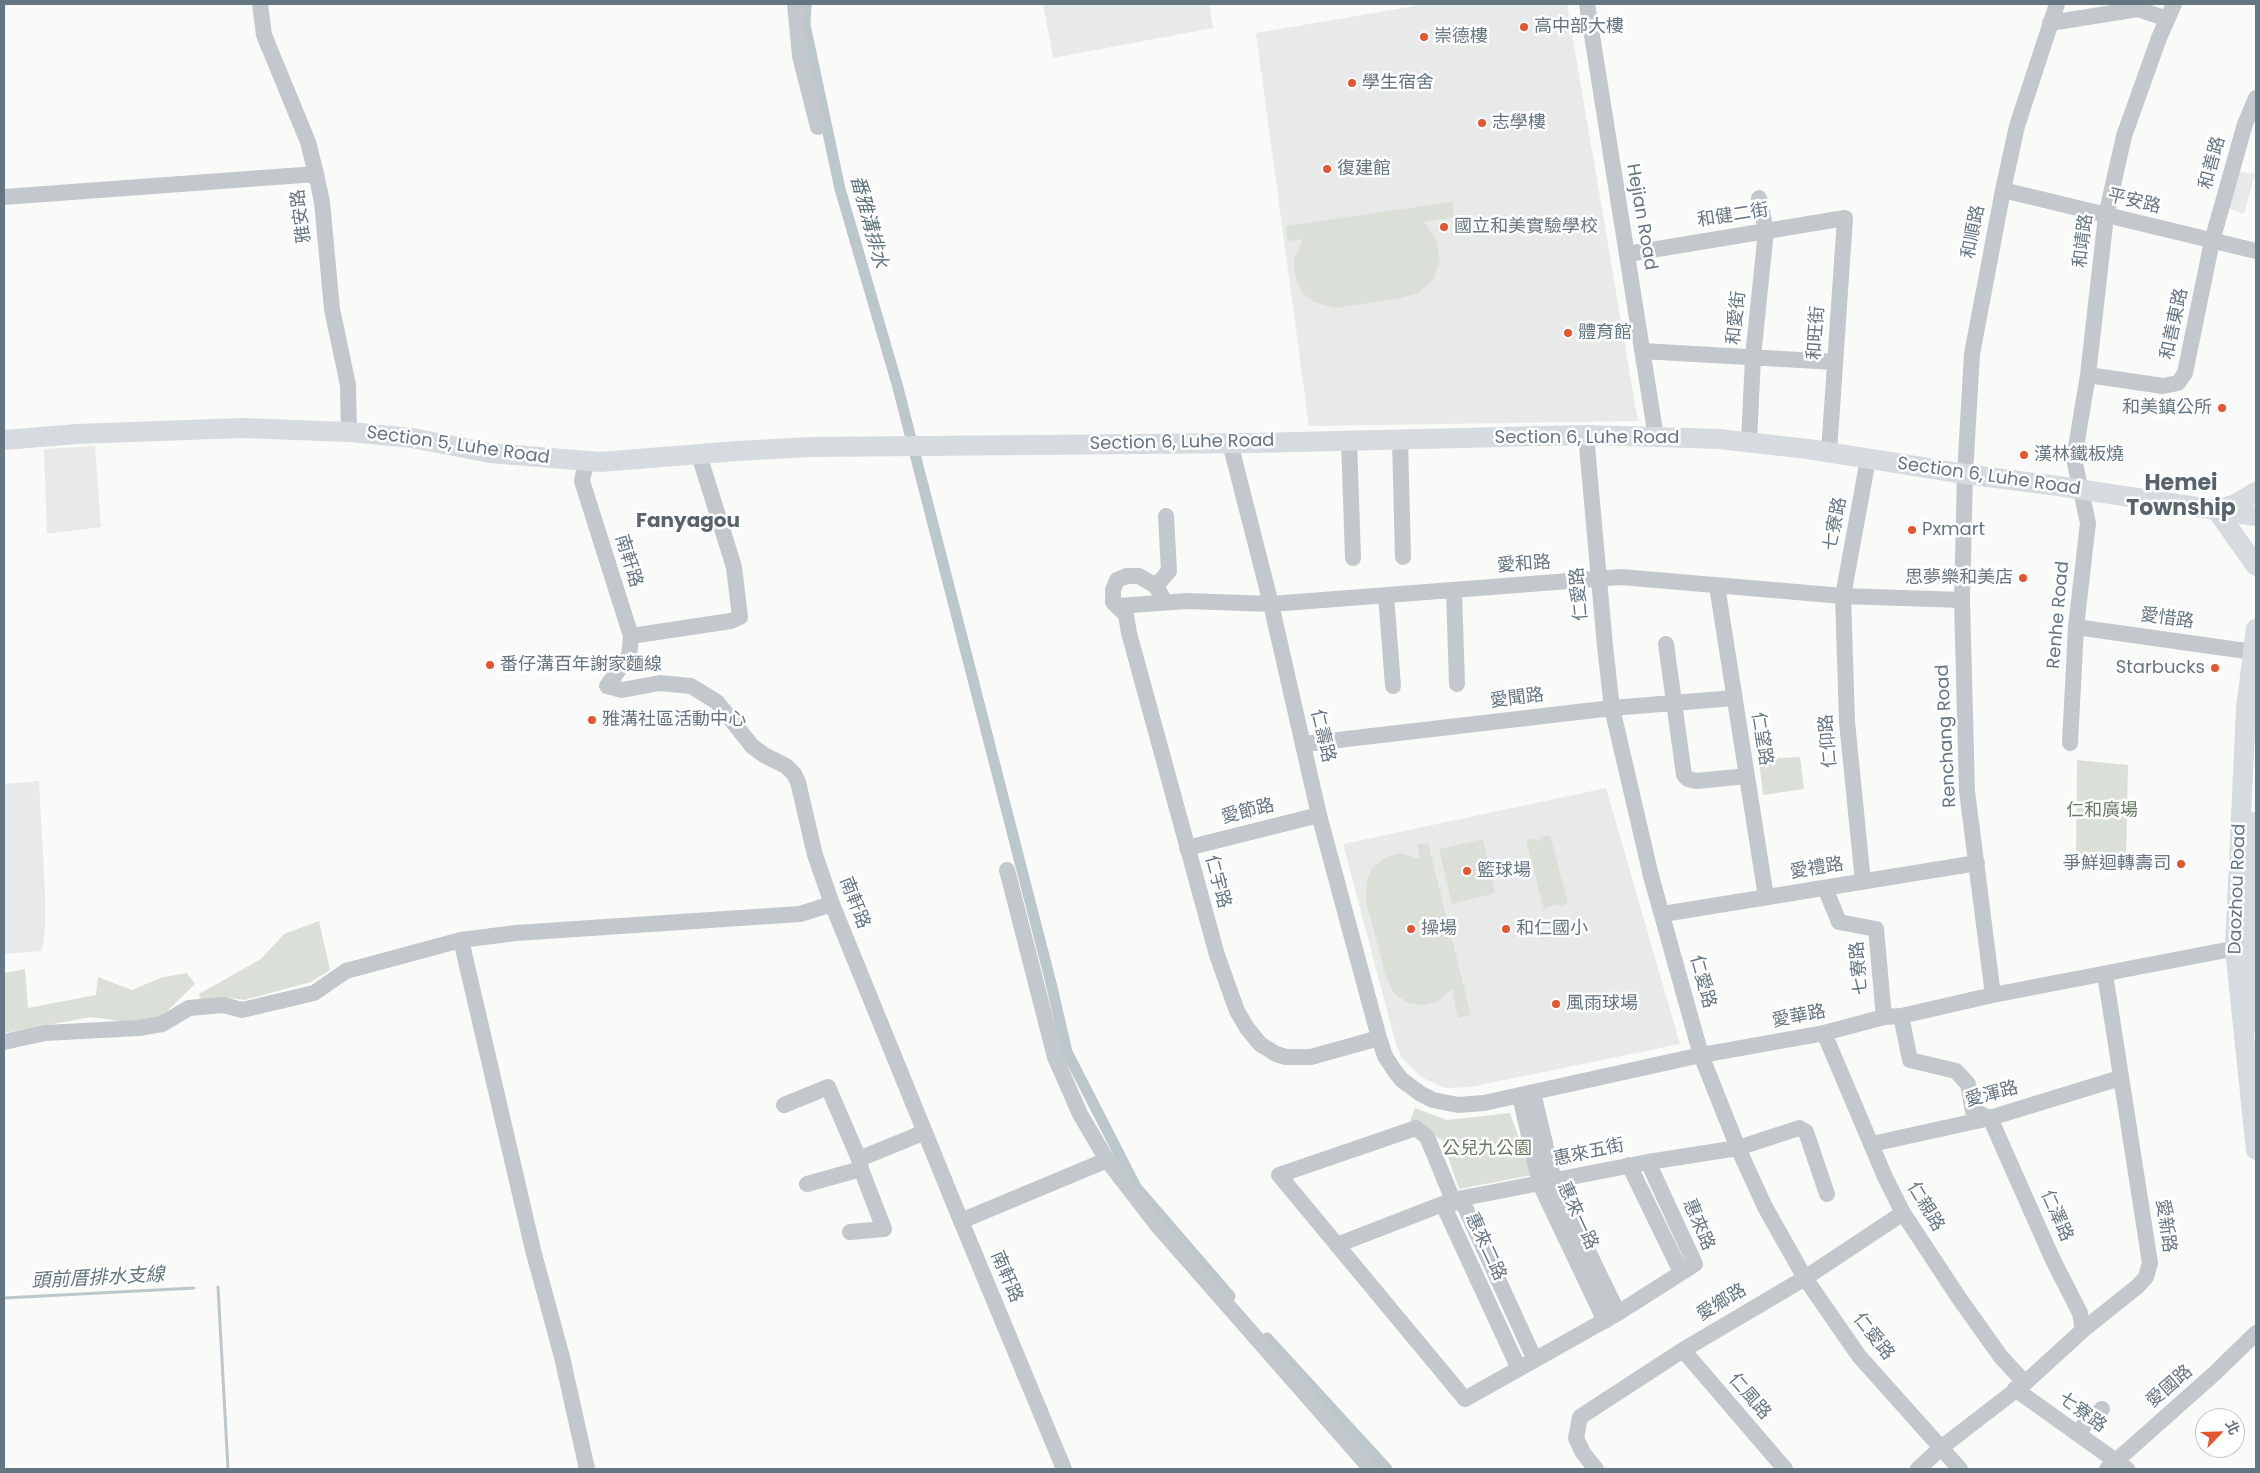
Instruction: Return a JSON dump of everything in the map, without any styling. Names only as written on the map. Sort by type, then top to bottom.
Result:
[{"type":"main road","name":"Section 5, Luhe Road","points":[[4,440],[77,434],[242,428],[349,432],[412,438],[490,453],[586,462],[776,448],[911,446]]},
{"type":"main road","name":"Section 6, Luhe Road","points":[[911,446],[1230,443],[1586,435],[1656,437],[1749,442],[1829,452],[1965,474],[2256,516]]},
{"type":"main road","points":[[2256,492],[2237,504],[2217,511],[2256,566]]},
{"type":"main road","name":"Daozhou Road","points":[[2256,629],[2246,708],[2247,946],[2256,1150]]},
{"type":"main road","name":"Daozhou Road","points":[[2256,756],[2247,946],[2256,1023]]},
{"type":"street","name":"雅安路","points":[[260,4],[264,35],[308,142],[322,202],[332,309],[348,385],[349,432]]},
{"type":"street","points":[[795,4],[800,56],[818,127]]},
{"type":"street","name":"Hejian Road","points":[[1587,4],[1656,437]]},
{"type":"street","name":"和順路","points":[[1965,474],[1972,354],[2003,190],[2018,126],[2057,4]]},
{"type":"street","points":[[2050,23],[2138,9],[2170,11]]},
{"type":"street","name":"和靖路","points":[[2082,491],[2074,459],[2088,375],[2106,216],[2124,136],[2170,11]]},
{"type":"street","name":"和善路","points":[[2212,240],[2244,124],[2256,98]]},
{"type":"street","points":[[4,197],[316,174]]},
{"type":"street","name":"平安路","points":[[2003,190],[2256,251]]},
{"type":"street","name":"和愛街","points":[[1749,442],[1753,357],[1766,231],[1759,198]]},
{"type":"street","name":"和健二街","points":[[1627,254],[1845,218]]},
{"type":"street","name":"和旺街","points":[[1829,452],[1845,218]]},
{"type":"street","name":"和善東路","points":[[2088,375],[2163,386],[2178,383],[2185,373],[2190,355],[2212,240]]},
{"type":"street","points":[[1642,351],[1834,362]]},
{"type":"street","name":"仁愛路","points":[[1586,435],[1612,708],[1651,876],[1701,1055],[1738,1148],[1765,1207],[1805,1278],[1859,1356],[1960,1469]]},
{"type":"street","points":[[1400,440],[1403,557]]},
{"type":"street","points":[[1349,441],[1353,558]]},
{"type":"street","name":"仁壽路","points":[[1230,443],[1271,604],[1319,815],[1378,1038]]},
{"type":"street","points":[[631,636],[731,621],[740,617],[734,567],[699,454]]},
{"type":"street","name":"七寮路","points":[[1842,596],[1868,459]]},
{"type":"street","name":"南軒路","points":[[586,462],[582,480],[631,636],[629,656],[607,686],[622,690],[660,683],[691,686],[717,702],[752,746],[764,755],[786,766],[794,774],[798,782],[815,855],[832,904],[1064,1469]]},
{"type":"street","name":"Renchang Road","points":[[1965,474],[1962,600],[1968,791],[1994,995]]},
{"type":"street","name":"Renhe Road","points":[[2070,743],[2076,626],[2088,523],[2082,491]]},
{"type":"street","points":[[1165,602],[1156,586],[1169,571],[1166,516]]},
{"type":"street","name":"仁宇路","points":[[1156,586],[1139,576],[1127,576],[1118,580],[1112,590],[1114,602],[1126,615],[1129,633],[1187,848],[1220,965],[1237,1011],[1260,1044],[1276,1054],[1297,1057],[1330,1052],[1378,1038]]},
{"type":"street","name":"愛和路","points":[[1118,606],[1165,602],[1271,604],[1621,577],[1842,596],[1962,600]]},
{"type":"street","name":"仁望路","points":[[1717,586],[1766,897]]},
{"type":"street","points":[[1454,590],[1457,684]]},
{"type":"street","points":[[1386,595],[1393,686]]},
{"type":"street","name":"仁仰路","points":[[1842,596],[1847,722],[1863,882]]},
{"type":"street","name":"愛惜路","points":[[2076,626],[2253,652]]},
{"type":"street","points":[[1666,644],[1684,775],[1688,779],[1696,781],[1747,776]]},
{"type":"street","name":"愛聞路","points":[[1304,744],[1612,708],[1734,698]]},
{"type":"street","name":"愛節路","points":[[1187,848],[1319,815]]},
{"type":"street","name":"愛禮路","points":[[1663,914],[1977,863]]},
{"type":"street","points":[[1007,870],[1055,1057],[1080,1114],[1107,1160],[1158,1226],[1371,1469]]},
{"type":"street","name":"七寮路","points":[[1825,888],[1839,922],[1876,929],[1884,1018]]},
{"type":"street","points":[[4,1042],[45,1033],[139,1028],[162,1024],[189,1008],[223,1005],[242,1010],[314,993],[346,971],[460,940],[516,933],[800,914],[832,904]]},
{"type":"street","points":[[460,940],[533,1250],[562,1357],[587,1469]]},
{"type":"street","name":"愛華路","points":[[1378,1038],[1385,1056],[1402,1080],[1417,1092],[1433,1100],[1458,1106],[1471,1105],[1701,1055],[1824,1033],[1884,1018],[1901,1016],[1994,995],[2247,946]]},
{"type":"street","name":"愛新路","points":[[1918,1469],[1942,1447],[2020,1386],[2083,1330],[2138,1286],[2146,1277],[2150,1263],[2134,1148],[2120,1078],[2106,974]]},
{"type":"street","points":[[1901,1016],[1910,1060],[1956,1071],[1968,1084],[1973,1111],[1990,1118]]},
{"type":"street","name":"仁親路","points":[[1824,1033],[1885,1177],[1903,1212],[1959,1298],[2020,1386]]},
{"type":"street","name":"愛渾路","points":[[1872,1144],[1990,1118],[2120,1078]]},
{"type":"street","points":[[784,1105],[828,1087],[860,1164],[884,1229],[850,1232]]},
{"type":"street","name":"惠來一路","points":[[1526,1094],[1547,1182],[1611,1317]]},
{"type":"street","name":"仁澤路","points":[[1990,1118],[2053,1260],[2080,1312],[2083,1330]]},
{"type":"street","points":[[1453,1200],[1427,1137],[1416,1128],[1279,1175],[1465,1400],[1611,1317],[1681,1272]]},
{"type":"street","name":"惠來五街","points":[[1337,1245],[1453,1200],[1630,1165],[1738,1148],[1803,1129],[1810,1139],[1827,1194]]},
{"type":"street","points":[[806,1184],[860,1164],[924,1132]]},
{"type":"street","points":[[961,1221],[1107,1160]]},
{"type":"street","name":"惠來路","points":[[1630,1165],[1681,1272],[1696,1264],[1648,1162]]},
{"type":"street","name":"惠來二路","points":[[1520,1369],[1446,1211],[1453,1200],[1464,1205],[1535,1360]]},
{"type":"street","name":"愛鄉路","points":[[1596,1469],[1583,1453],[1576,1438],[1580,1417],[1683,1350],[1805,1278],[1903,1212]]},
{"type":"street","name":"愛國路","points":[[2117,1467],[2256,1333]]},
{"type":"street","name":"仁風路","points":[[1683,1350],[1785,1469]]},
{"type":"street","name":"七寮路","points":[[2020,1386],[2117,1467]]},
{"type":"street","points":[[2076,1433],[2102,1409]]},
{"type":"shaded area","points":[[1043,4],[1209,4],[1213,28],[1053,58]]},
{"type":"shaded area","name":"國立和美實驗學校","points":[[1427,4],[1567,4],[1638,421],[1309,426],[1256,33]]},
{"type":"shaded area","points":[[2235,171],[2255,174],[2244,214],[2225,207]]},
{"type":"shaded area","points":[[95,446],[101,527],[47,534],[44,449]]},
{"type":"shaded area","points":[[39,781],[45,893],[45,929],[42,951],[4,954],[4,784]]},
{"type":"shaded area","name":"和仁國小","points":[[1606,788],[1680,1044],[1470,1087],[1444,1088],[1421,1077],[1401,1057],[1396,1044],[1343,844]]},
{"type":"green space","points":[[1452,202],[1454,217],[1424,222],[1436,239],[1440,261],[1433,280],[1418,293],[1401,298],[1335,308],[1314,302],[1304,294],[1298,284],[1294,272],[1294,260],[1303,239],[1288,241],[1286,226]]},
{"type":"green space","points":[[1800,757],[1804,789],[1763,795],[1759,759]]},
{"type":"green space","name":"仁和廣場","points":[[2077,760],[2128,765],[2126,859],[2076,857]]},
{"type":"green space","points":[[1550,835],[1568,903],[1559,906],[1555,904],[1544,909],[1526,841],[1534,838],[1539,842],[1541,837]]},
{"type":"green space","name":"籃球場","points":[[1483,839],[1495,893],[1452,904],[1439,849]]},
{"type":"green space","points":[[1428,843],[1471,1015],[1458,1018],[1452,989],[1436,1002],[1422,1005],[1409,1003],[1397,996],[1392,990],[1386,976],[1366,901],[1367,879],[1374,866],[1386,857],[1400,853],[1420,859],[1417,845]]},
{"type":"green space","points":[[319,921],[330,970],[311,982],[244,1000],[229,998],[201,1000],[199,994],[261,959],[284,934]]},
{"type":"green space","points":[[25,969],[28,1008],[96,995],[98,977],[132,990],[163,977],[187,973],[195,984],[161,1017],[127,1022],[91,1017],[4,1033],[4,973]]},
{"type":"green space","name":"公兒九公園","points":[[1415,1108],[1447,1120],[1510,1113],[1532,1175],[1459,1189],[1442,1140],[1410,1121]]},
{"type":"waterway","name":"番雅溝排水","points":[[806,4],[805,25],[840,189],[897,384],[1051,983],[1067,1052],[1136,1187],[1230,1296]]},
{"type":"waterway","name":"頭前厝排水支線","points":[[218,1287],[228,1469]]},
{"type":"waterway","name":"頭前厝排水支線","points":[[4,1298],[194,1288]]},
{"type":"waterway","points":[[1267,1338],[1387,1469]]},
{"type":"place","name":"高中部大樓","points":[[1524,27]]},
{"type":"place","name":"崇德樓","points":[[1424,37]]},
{"type":"place","name":"學生宿舍","points":[[1352,83]]},
{"type":"place","name":"志學樓","points":[[1482,123]]},
{"type":"place","name":"復建館","points":[[1327,169]]},
{"type":"place","name":"國立和美實驗學校","points":[[1444,227]]},
{"type":"place","name":"體育館","points":[[1568,333]]},
{"type":"place","name":"和美鎮公所","points":[[2222,408]]},
{"type":"place","name":"漢林鐵板燒","points":[[2024,455]]},
{"type":"place","name":"Pxmart","points":[[1912,530]]},
{"type":"place","name":"思夢樂和美店","points":[[2023,578]]},
{"type":"place","name":"番仔溝百年謝家麵線","points":[[490,665]]},
{"type":"place","name":"Starbucks","points":[[2215,668]]},
{"type":"place","name":"雅溝社區活動中心","points":[[592,720]]},
{"type":"place","name":"爭鮮迴轉壽司","points":[[2181,864]]},
{"type":"place","name":"籃球場","points":[[1467,871]]},
{"type":"place","name":"操場","points":[[1411,929]]},
{"type":"place","name":"和仁國小","points":[[1506,929]]},
{"type":"place","name":"風雨球場","points":[[1556,1004]]},
{"type":"district","name":"Hemei Township","points":[[2181,496]]},
{"type":"district","name":"Fanyagou","points":[[688,522]]}]
